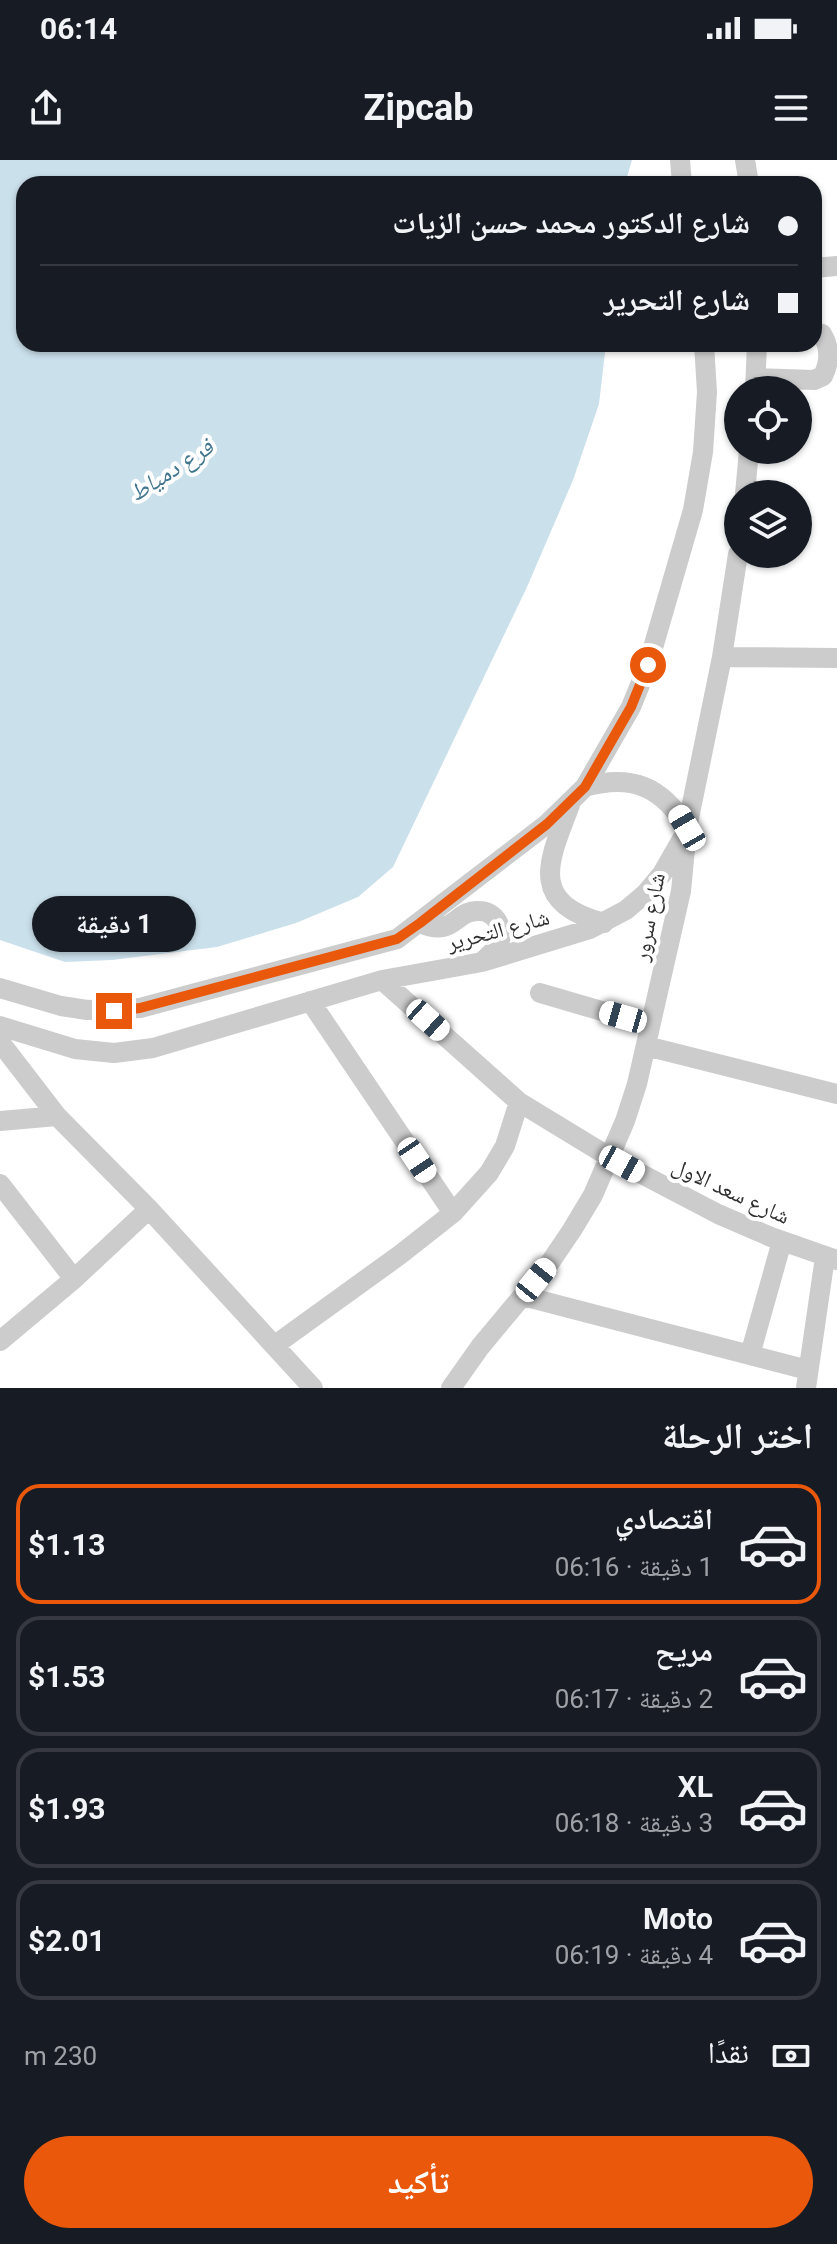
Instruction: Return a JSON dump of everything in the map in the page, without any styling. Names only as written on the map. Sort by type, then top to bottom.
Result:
[{"type":"street","points":[[812,380],[823,376],[827,366],[828,344],[822,334]]},
{"type":"street","points":[[604,923],[570,911],[553,891],[550,878],[552,852],[578,794],[631,707],[648,665],[679,566],[703,452],[707,392],[704,352]]},
{"type":"street","points":[[755,376],[757,352]]},
{"type":"street","points":[[687,828],[722,657],[736,568]]},
{"type":"street","points":[[722,657],[837,658]]},
{"type":"street","points":[[578,794],[615,781],[644,786],[669,803],[687,828]]},
{"type":"street","name":"شارع التحرير","points":[[0,988],[61,1006],[87,1010],[140,1008],[397,939],[547,824],[578,794]]},
{"type":"street","name":"شارع التحرير","points":[[0,1026],[75,1049],[114,1053],[153,1048],[382,980],[482,962],[604,923],[626,910],[646,893],[669,863],[687,828]]},
{"type":"street","name":"شارع سرور","points":[[451,1388],[572,1230],[611,1158],[633,1097],[646,1046],[681,891],[687,828]]},
{"type":"street","points":[[420,923],[431,928],[442,928],[468,913],[489,913],[497,919],[501,940],[482,962]]},
{"type":"street","name":"شارع سعد الاول","points":[[382,980],[519,1102],[611,1158],[718,1214],[831,1258]]},
{"type":"street","points":[[540,993],[650,1025]]},
{"type":"street","points":[[310,1001],[453,1213]]},
{"type":"street","points":[[0,1042],[57,1116],[149,1209],[313,1388]]},
{"type":"street","points":[[646,1046],[837,1094]]},
{"type":"street","points":[[275,1345],[453,1213],[489,1173],[505,1146],[519,1102]]},
{"type":"street","points":[[0,1121],[57,1116]]},
{"type":"street","points":[[1,1188],[74,1279]]},
{"type":"street","points":[[0,1341],[74,1279],[149,1209]]},
{"type":"street","points":[[750,1355],[782,1241]]},
{"type":"street","points":[[523,1296],[750,1355],[807,1379],[831,1258]]},
{"type":"water","name":"فرع دمياط","points":[[0,160],[632,160],[627,176],[16,176],[16,352],[605,352],[599,404],[573,480],[527,587],[393,867],[358,897],[296,923],[217,947],[112,960],[65,962],[0,940]]},
{"type":"route","points":[[114,1011],[140,1008],[397,939],[547,824],[585,787],[631,707],[648,665]]}]
